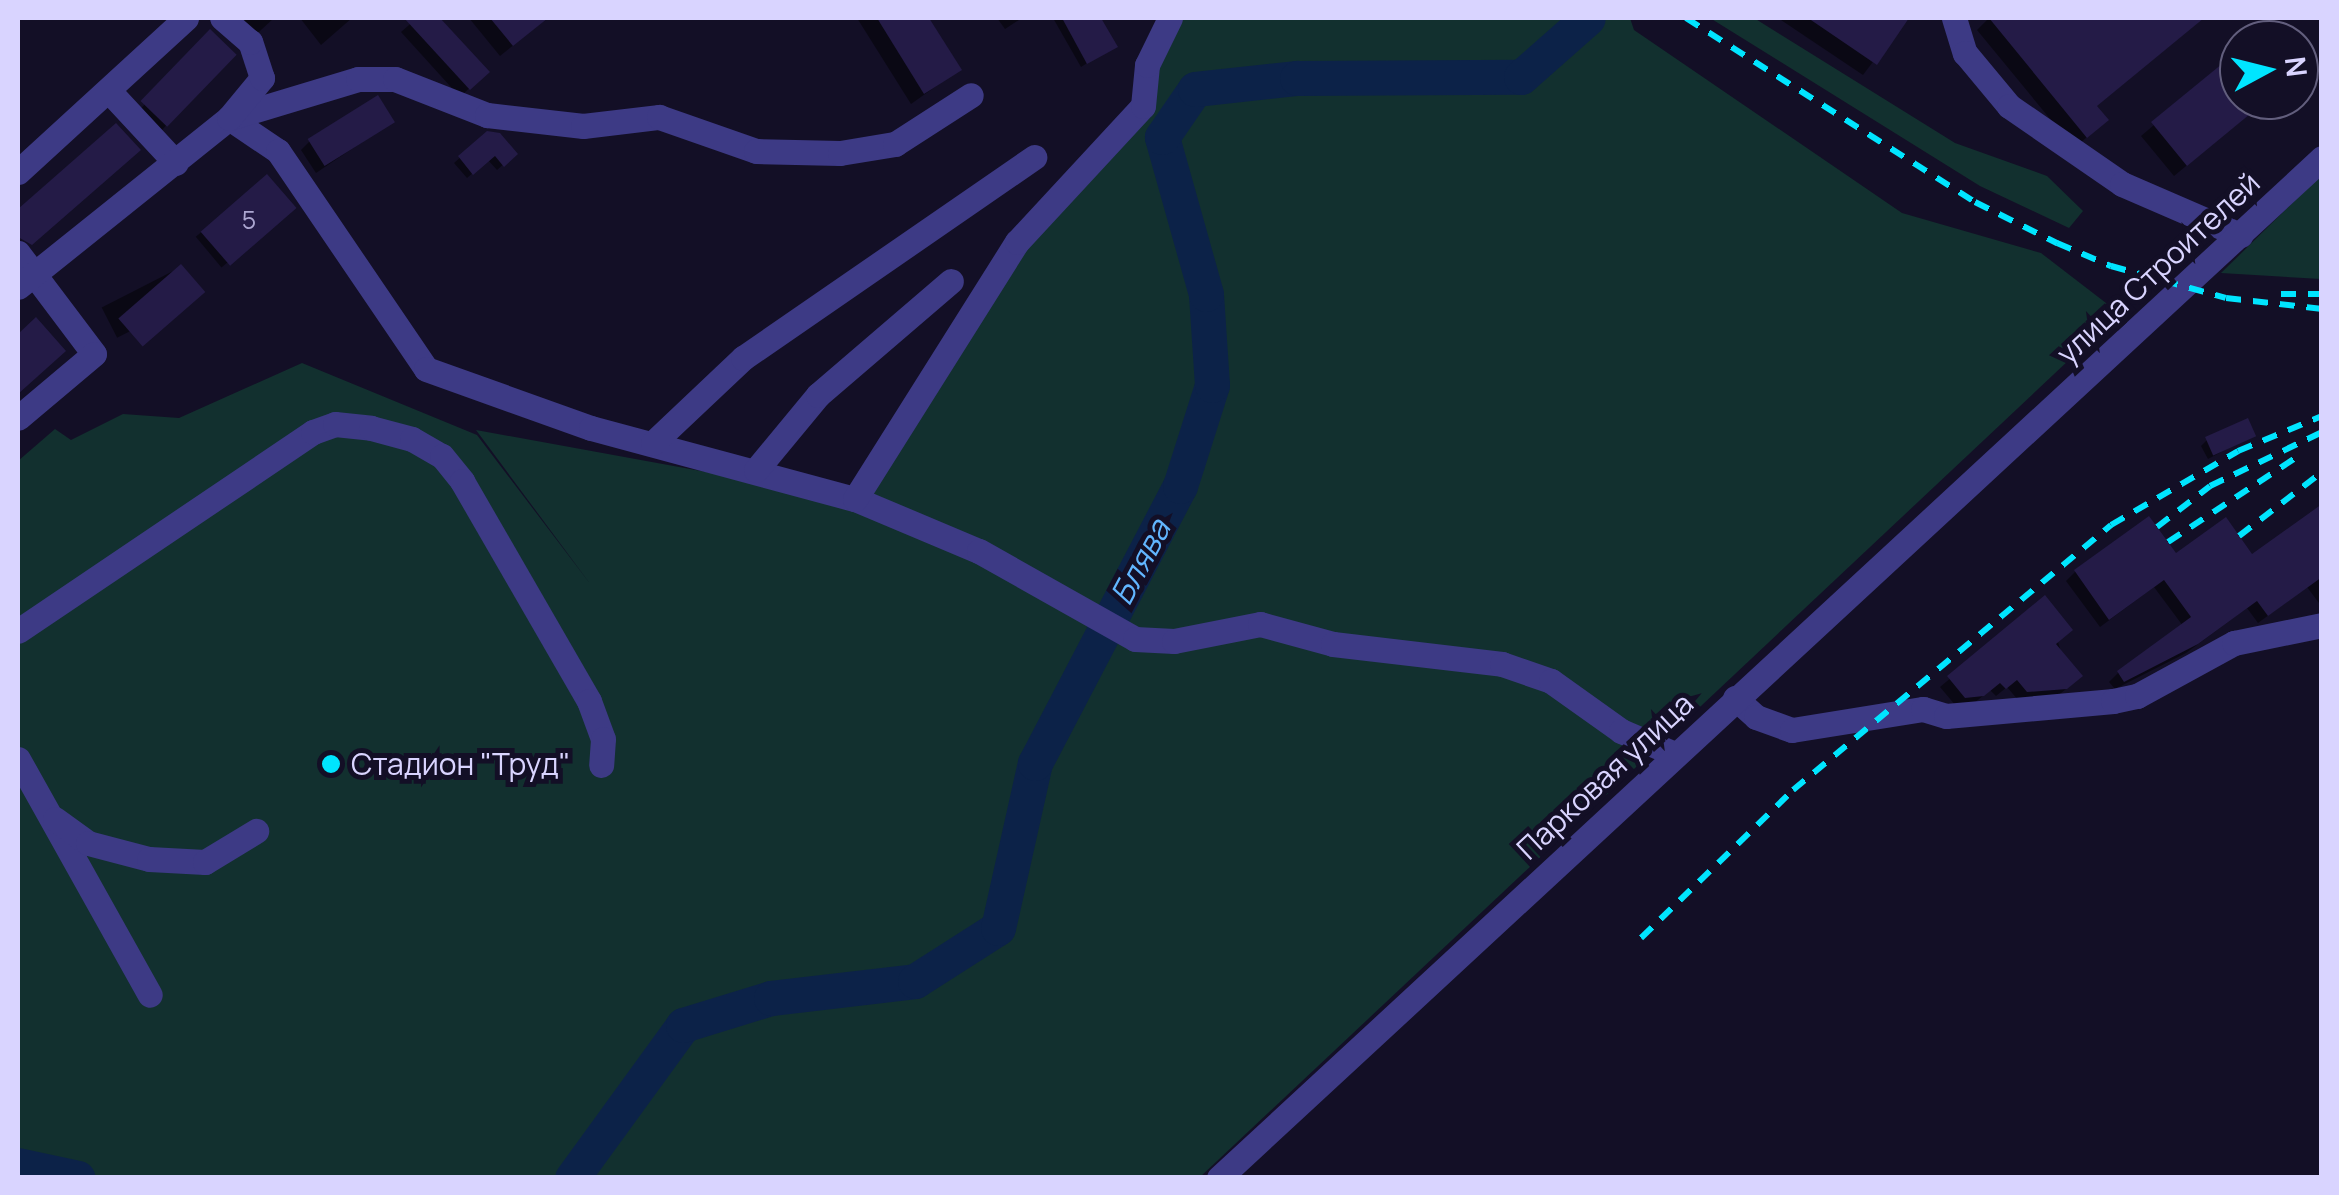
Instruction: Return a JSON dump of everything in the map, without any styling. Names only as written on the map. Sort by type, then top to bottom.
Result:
[{"type":"street","points":[[18,172],[186,18]]},
{"type":"street","points":[[28,279],[229,118],[262,78],[250,42],[222,18]]},
{"type":"street","points":[[856,499],[1017,242],[1143,106],[1147,65],[1170,18]]},
{"type":"street","points":[[1954,18],[1965,53],[2009,106],[2122,184],[2240,235]]},
{"type":"street","points":[[229,118],[358,79],[394,79],[487,116],[583,126],[658,117],[756,151],[840,153],[895,144],[971,94]]},
{"type":"street","points":[[110,91],[176,163]]},
{"type":"street","points":[[229,118],[278,151],[426,370],[591,428],[856,499],[979,551],[1135,639],[1174,641],[1260,624],[1333,644],[1502,664],[1551,681],[1622,731],[1674,754]]},
{"type":"street","points":[[653,443],[743,358],[1034,158]]},
{"type":"street","name":"улица Строителей","points":[[2039,426],[2322,158]]},
{"type":"street","points":[[18,253],[28,279],[94,354],[18,418]]},
{"type":"street","points":[[756,470],[818,395],[951,280]]},
{"type":"street","points":[[18,631],[314,432],[335,424],[371,428],[412,438],[442,456],[462,481],[589,701],[604,739],[601,765]]},
{"type":"street","name":"Парковая улица","points":[[1219,1178],[1735,698],[2039,426]]},
{"type":"street","points":[[1735,698],[1756,717],[1792,730],[1922,709],[1946,716],[2113,702],[2234,643],[2322,624]]},
{"type":"street","points":[[18,759],[150,995]]},
{"type":"street","points":[[47,813],[88,843],[149,859],[205,862],[256,831]]},
{"type":"green space","points":[[1182,18],[1630,18],[1634,30],[1902,213],[2041,253],[2119,313],[1200,1177],[18,1177],[18,461],[55,429],[71,440],[123,414],[179,418],[302,363],[477,435],[591,585],[476,430],[855,499],[1017,242],[1149,112],[1154,72]]},
{"type":"green space","points":[[1710,18],[1754,18],[1955,143],[2047,176],[2083,211],[2069,228],[1980,186]]},
{"type":"green space","points":[[2321,175],[2321,279],[2221,273]]},
{"type":"building","points":[[404,18],[440,18],[490,72],[470,90]]},
{"type":"building","points":[[490,18],[548,18],[513,46]]},
{"type":"building","points":[[877,18],[929,18],[962,70],[924,94]]},
{"type":"building","points":[[1062,18],[1101,18],[1118,47],[1087,64]]},
{"type":"building","points":[[1808,18],[1909,18],[1877,65]]},
{"type":"building","points":[[1989,18],[2204,18],[2097,106],[2109,120],[2087,138]]},
{"type":"building","points":[[210,29],[237,55],[167,127],[141,101]]},
{"type":"building","points":[[2219,66],[2219,120],[2243,120],[2187,166],[2151,122]]},
{"type":"building","points":[[378,95],[395,122],[325,166],[308,139]]},
{"type":"building","points":[[116,123],[141,150],[32,245],[18,237],[18,209]]},
{"type":"building","points":[[487,131],[500,133],[518,154],[504,167],[495,156],[473,175],[458,156]]},
{"type":"building","points":[[267,174],[297,208],[230,266],[201,232]]},
{"type":"building","points":[[181,264],[205,292],[143,346],[118,318]]},
{"type":"building","points":[[36,317],[66,351],[18,394],[18,334]]},
{"type":"building","points":[[2248,418],[2256,436],[2213,455],[2205,437]]},
{"type":"building","points":[[2322,504],[2322,577],[2268,616],[2257,601],[2198,644],[2124,682],[2117,671],[2191,617],[2164,580],[2109,620],[2074,570],[2149,516],[2176,553],[2226,517],[2252,554]]},
{"type":"building","points":[[2045,595],[2073,630],[2056,644],[2083,676],[2067,689],[2027,692],[2017,680],[2006,689],[2000,683],[1984,696],[1965,698],[1947,676]]},
{"type":"waterway","name":"Блява","points":[[572,1178],[683,1025],[771,998],[915,981],[998,928],[1035,763],[1180,486],[1212,385],[1206,294],[1162,137],[1195,89],[1297,78],[1521,77],[1588,18]]},
{"type":"waterway","name":"Блява","points":[[18,1165],[78,1178]]},
{"type":"railway","points":[[1686,18],[1975,202],[2057,243],[2111,266],[2226,298],[2322,309]]},
{"type":"railway","points":[[2281,294],[2322,294]]},
{"type":"railway","points":[[1641,938],[1793,790],[2111,525],[2238,451],[2322,416]]},
{"type":"railway","points":[[2157,527],[2210,486],[2322,432]]},
{"type":"railway","points":[[2168,542],[2300,455]]},
{"type":"railway","points":[[2239,536],[2322,472]]},
{"type":"place","name":"Стадион \"Труд\"","points":[[331,764]]}]
